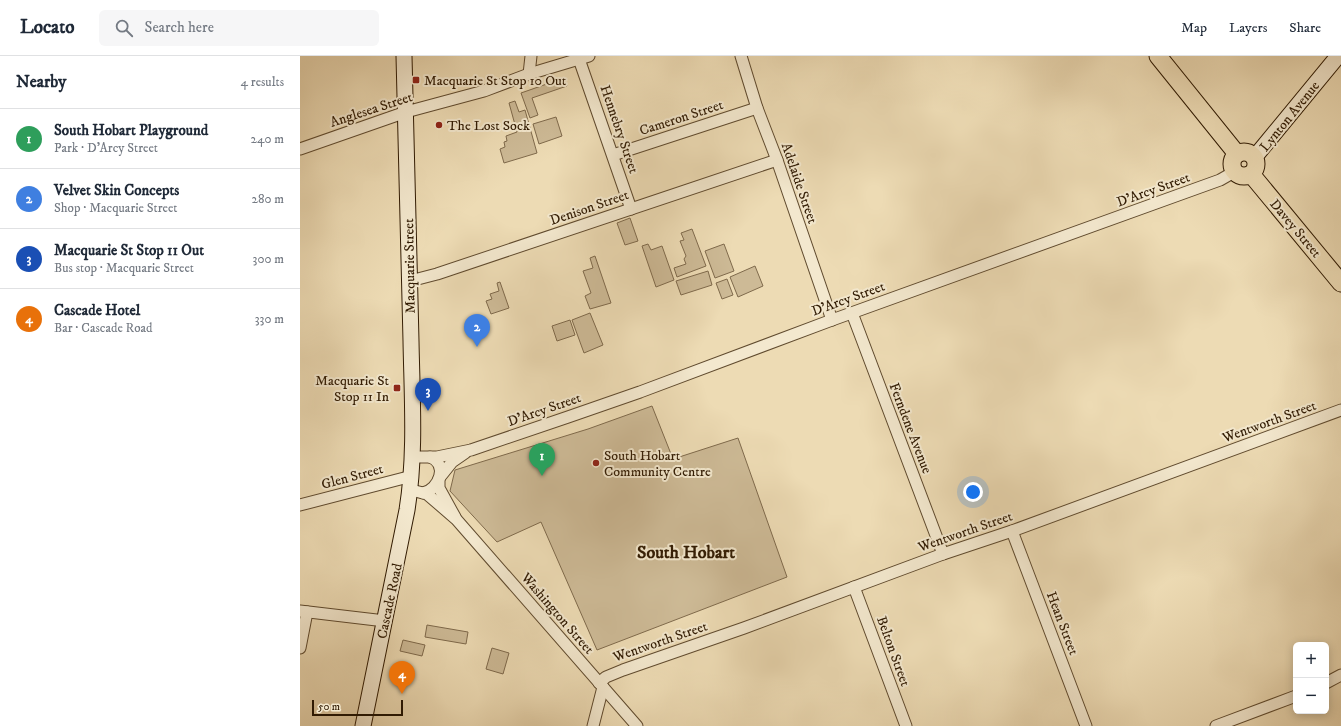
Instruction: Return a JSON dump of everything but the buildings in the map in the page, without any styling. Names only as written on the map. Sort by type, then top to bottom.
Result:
[{"type":"main road","points":[[1158,56],[1237,154]]},
{"type":"main road","points":[[1241,152],[1248,153],[1254,158],[1256,165],[1254,172],[1244,177],[1234,172],[1231,164],[1234,156],[1237,154],[1241,152]]},
{"type":"main road","name":"Davey Street","points":[[1251,174],[1341,283]]},
{"type":"street","name":"Macquarie Street","points":[[404,56],[413,457],[415,486]]},
{"type":"street","points":[[529,74],[531,56]]},
{"type":"street","name":"Adelaide Street","points":[[740,56],[832,320]]},
{"type":"street","name":"Lynton Avenue","points":[[1254,158],[1338,56]]},
{"type":"street","name":"Anglesea Street","points":[[300,149],[406,112],[484,91],[529,74],[584,58]]},
{"type":"street","name":"Hennebry Street","points":[[584,58],[613,155],[631,208]]},
{"type":"street","name":"Cameron Street","points":[[613,155],[757,108]]},
{"type":"street","name":"Denison Street","points":[[410,281],[437,274],[777,160]]},
{"type":"street","name":"D'Arcy Street","points":[[413,457],[442,456],[470,450],[640,392],[832,320],[1220,180],[1234,172]]},
{"type":"street","name":"Ferndene Avenue","points":[[852,313],[943,554]]},
{"type":"street","name":"Wentworth Street","points":[[601,685],[606,677],[622,670],[744,628],[943,554],[1012,531],[1341,410]]},
{"type":"street","name":"D'Arcy Street","points":[[440,478],[452,462],[470,450]]},
{"type":"street","points":[[415,486],[432,489],[440,478],[439,465],[435,459],[430,457]]},
{"type":"street","name":"Washington Street","points":[[440,478],[439,488],[456,519]]},
{"type":"street","name":"Washington Street","points":[[415,486],[456,519],[637,726]]},
{"type":"street","name":"Glen Street","points":[[300,505],[415,486]]},
{"type":"street","name":"Cascade Road","points":[[363,726],[415,486]]},
{"type":"street","name":"Hean Street","points":[[1012,531],[1086,726]]},
{"type":"street","name":"Belton Street","points":[[854,587],[906,726]]},
{"type":"street","points":[[300,648],[303,612],[385,621]]},
{"type":"street","points":[[1329,681],[1341,675]]},
{"type":"street","points":[[593,726],[601,685]]},
{"type":"street","points":[[1216,726],[1293,697]]},
{"type":"shaded area","points":[[564,78],[567,86],[532,98],[538,115],[530,118],[521,93]]},
{"type":"shaded area","points":[[515,101],[519,112],[525,110],[537,153],[504,163],[500,149],[505,147],[504,142],[507,141],[506,136],[517,132],[509,103]]},
{"type":"shaded area","points":[[556,117],[562,136],[539,144],[533,124]]},
{"type":"shaded area","points":[[630,218],[638,241],[625,245],[617,223]]},
{"type":"shaded area","points":[[692,229],[706,266],[677,277],[674,268],[686,264],[684,259],[686,256],[680,241],[684,240],[681,233]]},
{"type":"shaded area","points":[[648,244],[651,250],[662,246],[674,280],[656,287],[642,246]]},
{"type":"shaded area","points":[[724,244],[734,271],[715,278],[705,251]]},
{"type":"shaded area","points":[[595,256],[611,303],[590,309],[585,296],[591,293],[583,271],[593,268],[590,258]]},
{"type":"shaded area","points":[[755,266],[763,286],[738,297],[730,277]]},
{"type":"shaded area","points":[[708,271],[712,285],[681,295],[676,281]]},
{"type":"shaded area","points":[[727,279],[733,295],[722,299],[716,283]]},
{"type":"shaded area","points":[[500,282],[509,308],[491,314],[486,301],[492,299],[490,294],[499,291],[497,283]]},
{"type":"shaded area","points":[[590,313],[603,345],[584,353],[572,320]]},
{"type":"shaded area","points":[[570,320],[575,335],[557,341],[552,326]]},
{"type":"shaded area","points":[[652,406],[673,459],[738,438],[787,577],[597,650],[541,522],[497,542],[450,491],[455,470],[588,429]]},
{"type":"shaded area","points":[[427,625],[468,632],[466,644],[425,637]]},
{"type":"shaded area","points":[[403,640],[425,645],[422,656],[400,651]]},
{"type":"shaded area","points":[[492,648],[509,653],[503,674],[486,669]]},
{"type":"place","name":"Macquarie St Stop 10 Out","points":[[416,80]]},
{"type":"place","name":"The Lost Sock","points":[[439,125]]},
{"type":"place","name":"Velvet Skin Concepts","points":[[477,347]]},
{"type":"place","name":"Macquarie St Stop 11 In","points":[[397,388]]},
{"type":"place","name":"Macquarie St Stop 11 Out","points":[[428,411]]},
{"type":"place","name":"South Hobart Community Centre","points":[[596,463]]},
{"type":"place","name":"South Hobart Playground","points":[[542,476]]},
{"type":"place","name":"Cascade Hotel","points":[[402,694]]},
{"type":"district","name":"South Hobart","points":[[686,552]]}]
